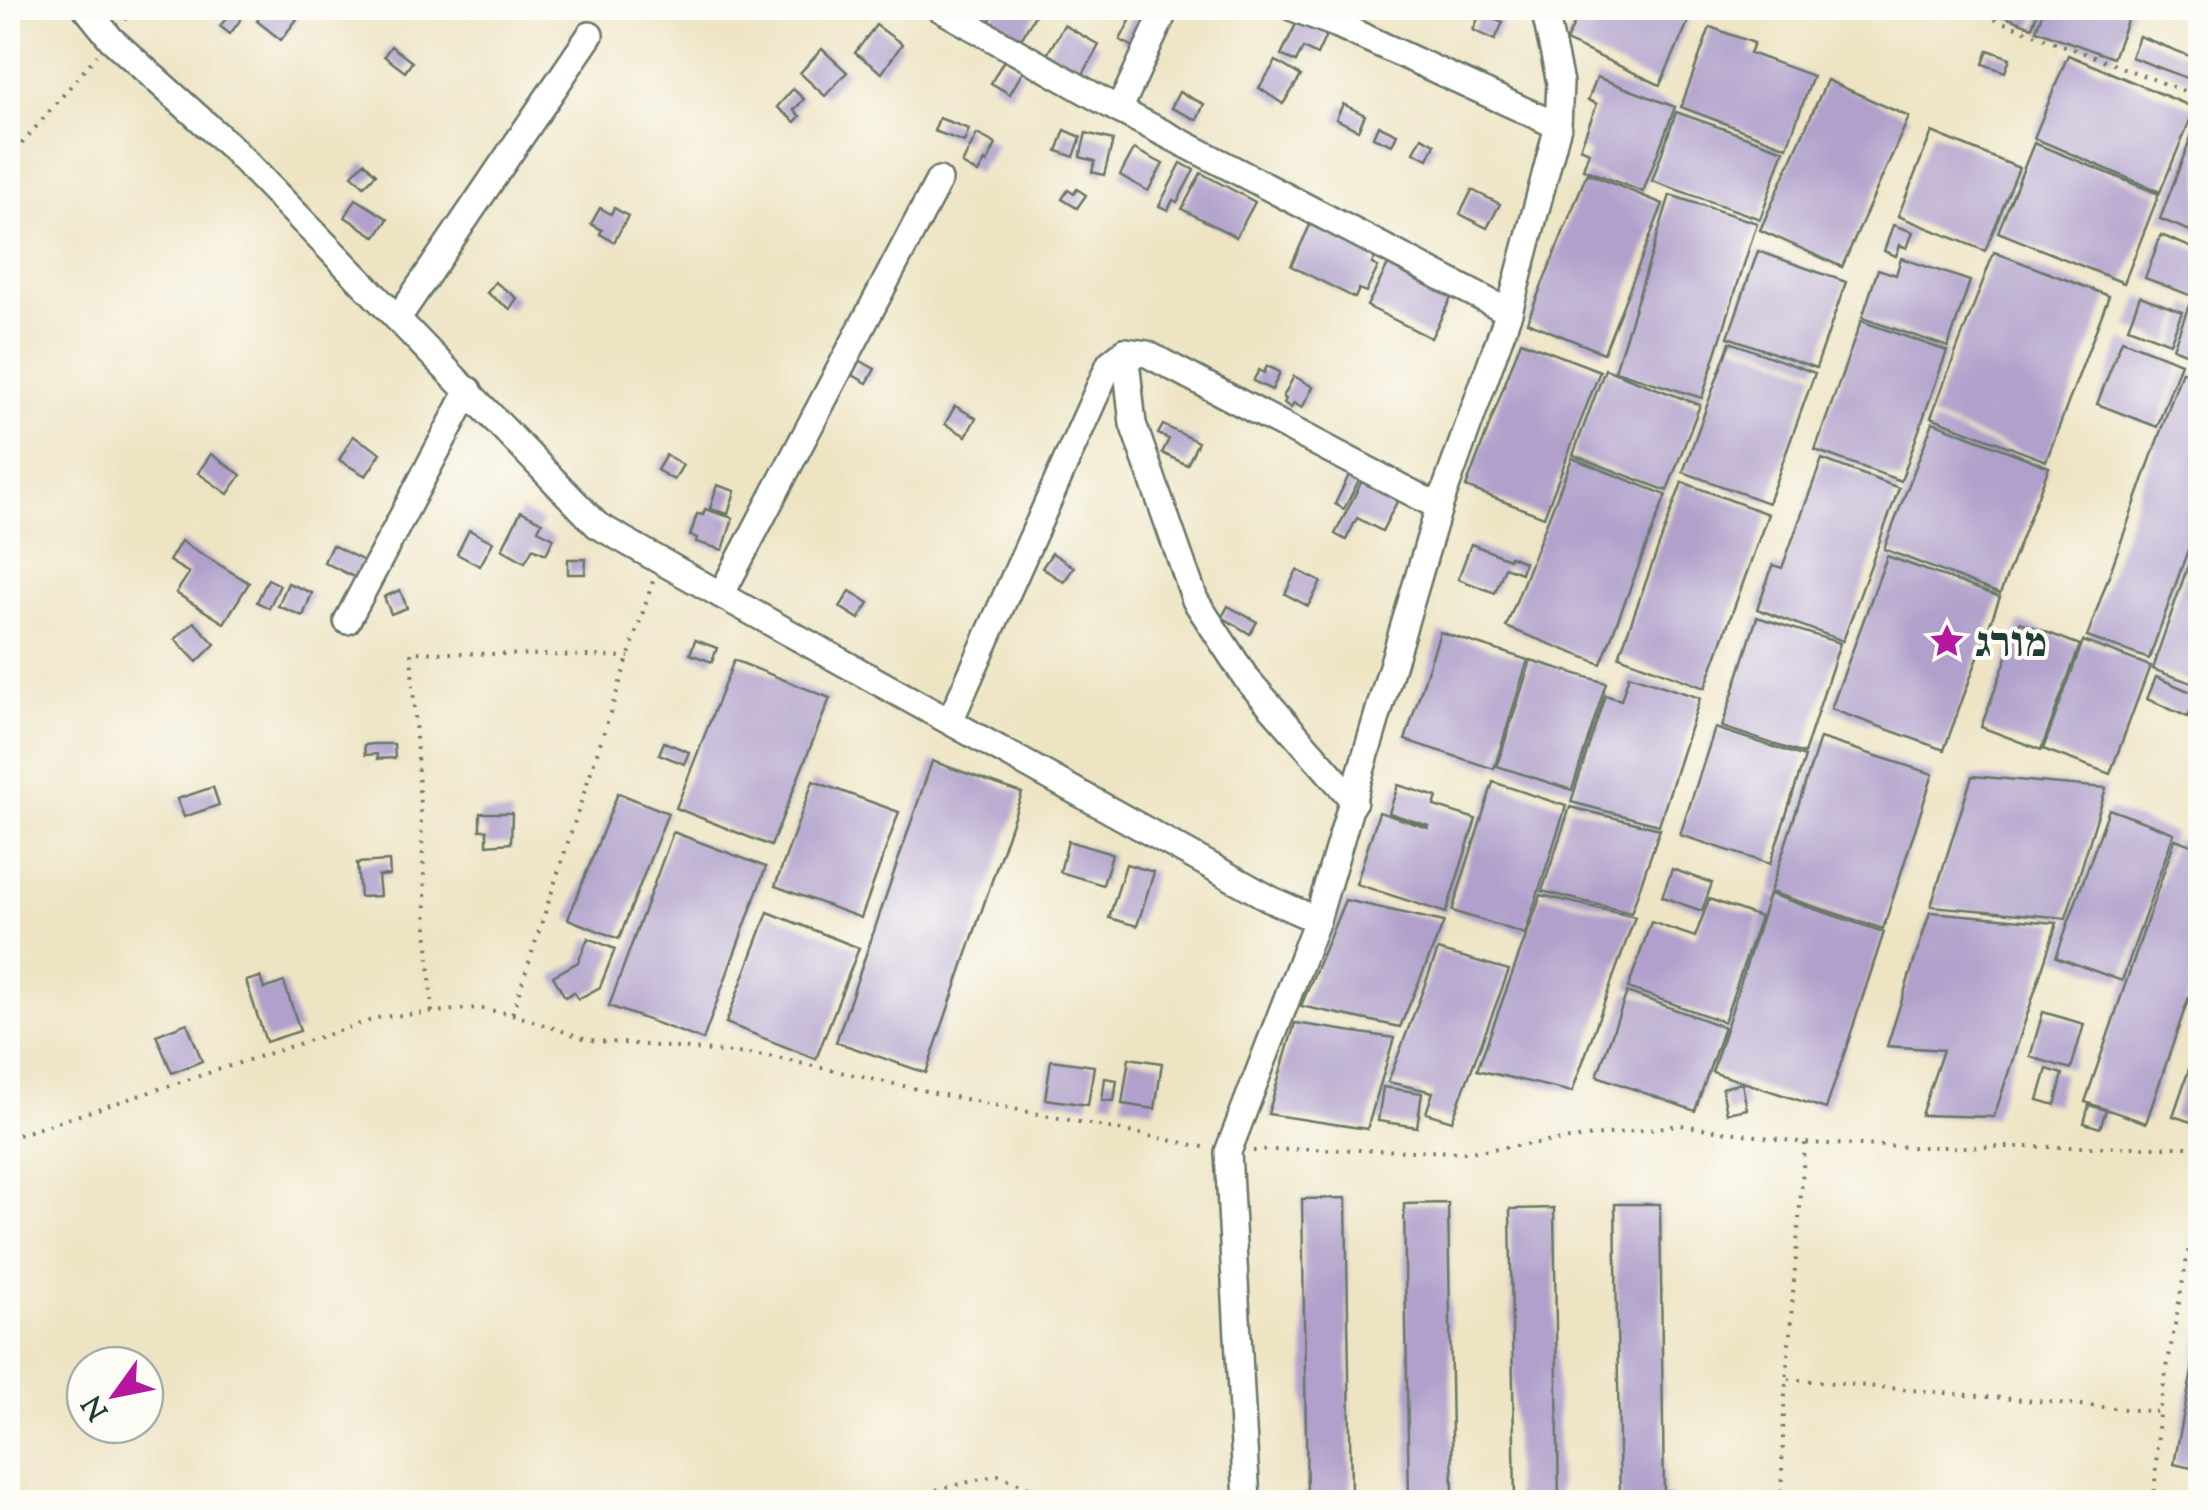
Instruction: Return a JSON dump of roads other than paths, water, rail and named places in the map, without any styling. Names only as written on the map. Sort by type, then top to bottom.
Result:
[{"type":"street","points":[[86,8],[111,39],[230,146],[597,525],[1274,901],[1318,920]]},
{"type":"street","points":[[940,8],[1119,110],[1510,312]]},
{"type":"street","points":[[1119,110],[1166,8]]},
{"type":"street","points":[[1293,8],[1338,24],[1558,126]]},
{"type":"street","points":[[1247,1502],[1228,1152],[1318,920],[1439,507],[1510,312],[1558,126],[1560,83],[1544,8]]},
{"type":"street","points":[[398,318],[590,34]]},
{"type":"street","points":[[720,595],[939,180]]},
{"type":"street","points":[[950,721],[1110,363],[1125,351],[1147,354],[1439,507]]},
{"type":"street","points":[[1125,351],[1133,424],[1196,600],[1246,678],[1354,801]]},
{"type":"street","points":[[346,621],[469,390]]},
{"type":"place","name":"מורג","points":[[1947,641]]}]
